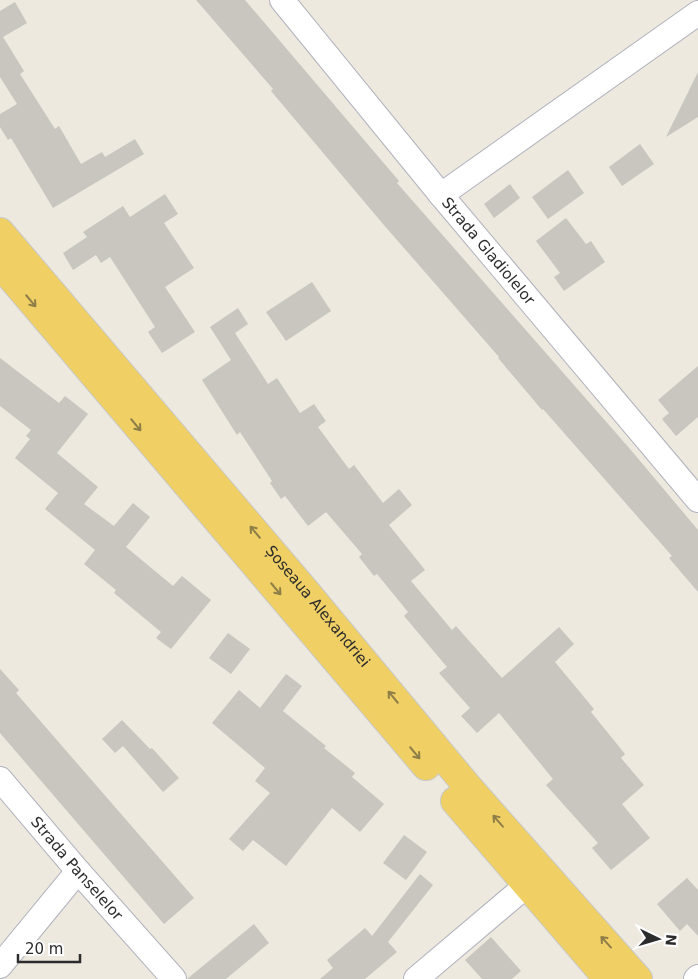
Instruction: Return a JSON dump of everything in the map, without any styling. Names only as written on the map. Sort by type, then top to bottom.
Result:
[{"type":"highway","name":"Șoseaua Alexandriei","points":[[0,232],[307,593],[468,788],[638,979]]},
{"type":"highway","name":"Șoseaua Alexandriei","points":[[0,264],[608,979]]},
{"type":"street","name":"Strada Gladiolelor","points":[[282,0],[441,194],[698,500]]},
{"type":"street","points":[[441,194],[698,13]]},
{"type":"street","name":"Strada Panselelor","points":[[0,779],[78,871],[174,979]]},
{"type":"street","points":[[0,966],[78,871]]},
{"type":"street","points":[[416,979],[527,885]]},
{"type":"building","points":[[196,0],[245,0],[399,181],[397,183],[630,449],[698,530],[698,592],[669,558],[672,556],[542,410],[499,357],[383,224],[271,91],[273,89]]},
{"type":"building","points":[[15,2],[27,23],[3,37],[24,71],[20,74],[55,129],[59,126],[81,164],[102,152],[105,157],[135,139],[144,154],[53,208],[11,138],[8,140],[0,127],[0,114],[17,104],[0,77],[0,11]]},
{"type":"building","points":[[698,72],[698,117],[666,137]]},
{"type":"building","points":[[640,144],[654,164],[622,186],[609,167]]},
{"type":"building","points":[[568,170],[584,193],[548,219],[532,197]]},
{"type":"building","points":[[510,184],[520,198],[494,218],[484,204]]},
{"type":"building","points":[[165,194],[178,214],[164,223],[194,268],[165,287],[195,332],[162,353],[148,332],[155,327],[110,257],[101,263],[96,255],[73,270],[63,253],[87,237],[83,232],[123,206],[130,217]]},
{"type":"building","points":[[566,218],[586,244],[591,241],[605,262],[564,291],[554,277],[560,273],[536,241]]},
{"type":"building","points":[[312,282],[331,311],[286,341],[266,312]]},
{"type":"building","points":[[238,308],[248,324],[235,333],[268,384],[277,378],[300,413],[314,404],[326,421],[318,427],[349,469],[354,465],[383,503],[399,489],[412,505],[389,525],[425,570],[411,581],[452,630],[456,626],[502,678],[559,627],[574,644],[555,662],[594,709],[591,712],[625,754],[621,758],[644,785],[622,804],[650,838],[611,870],[592,848],[598,843],[546,785],[553,779],[499,713],[477,733],[461,716],[470,708],[439,673],[447,667],[404,616],[408,612],[377,574],[374,576],[359,557],[362,554],[326,512],[308,526],[285,496],[281,499],[270,483],[272,481],[240,432],[237,435],[202,380],[231,360],[210,327]]},
{"type":"building","points":[[0,358],[59,403],[65,396],[88,414],[57,453],[98,487],[84,504],[114,526],[133,503],[150,517],[126,547],[173,586],[182,576],[211,600],[171,649],[156,638],[161,632],[114,593],[116,590],[84,564],[95,550],[45,509],[58,493],[15,458],[30,439],[26,436],[31,430],[0,406]]},
{"type":"building","points":[[698,366],[698,417],[676,436],[662,419],[669,413],[658,400]]},
{"type":"building","points":[[228,633],[250,649],[231,674],[209,658]]},
{"type":"building","points":[[0,669],[19,690],[16,693],[194,898],[164,924],[0,733]]},
{"type":"building","points":[[286,674],[302,686],[283,711],[326,746],[324,748],[355,773],[352,777],[384,804],[360,832],[332,808],[286,866],[253,840],[243,851],[229,839],[270,793],[255,781],[265,768],[212,723],[239,690],[260,708]]},
{"type":"building","points":[[122,720],[150,749],[152,748],[179,778],[163,792],[123,746],[115,753],[102,739]]},
{"type":"building","points":[[404,835],[427,852],[406,880],[383,863]]},
{"type":"building","points":[[420,874],[433,885],[388,942],[397,952],[365,979],[320,979],[333,968],[327,960],[365,928],[372,936]]},
{"type":"building","points":[[687,878],[698,890],[698,936],[687,924],[680,931],[657,904]]},
{"type":"building","points":[[254,924],[269,943],[226,979],[187,979]]},
{"type":"building","points":[[491,937],[521,971],[512,979],[482,979],[465,960]]}]
